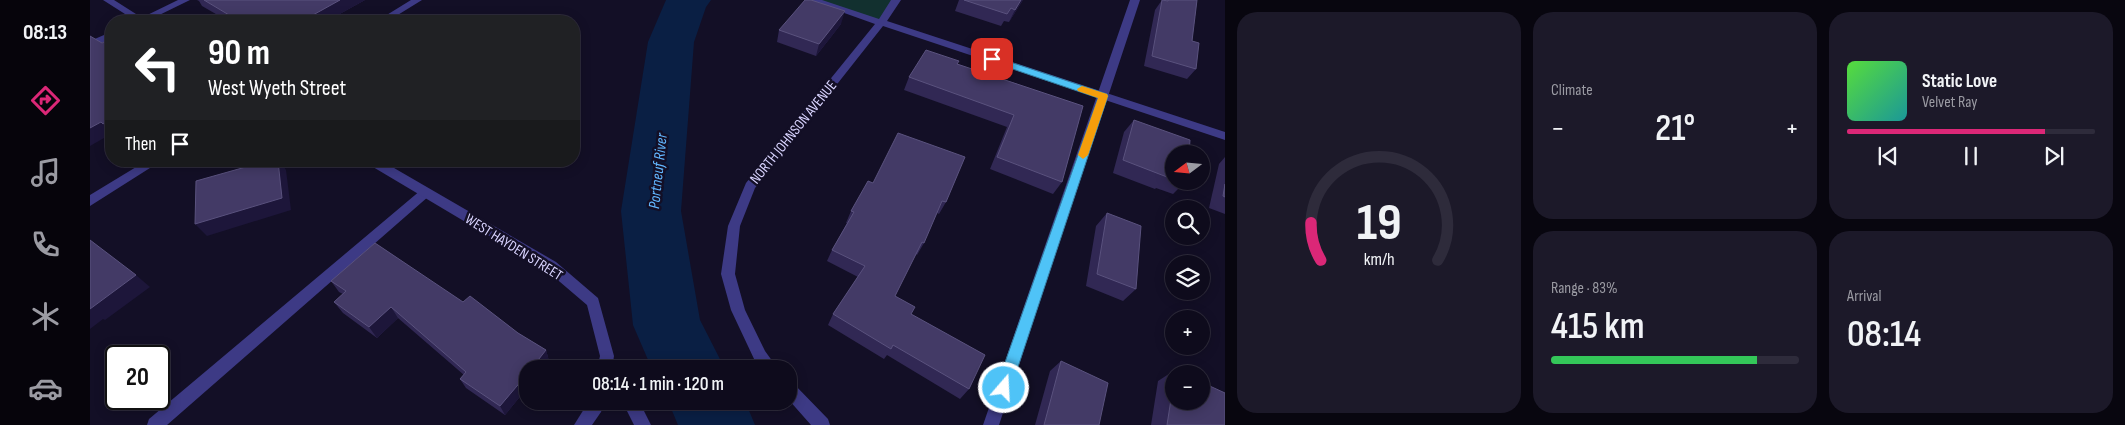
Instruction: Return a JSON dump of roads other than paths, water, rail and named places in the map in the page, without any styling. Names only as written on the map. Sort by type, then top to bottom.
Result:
[{"type":"street","points":[[108,0],[132,15]]},
{"type":"street","points":[[154,15],[185,0]]},
{"type":"street","points":[[392,15],[417,0]]},
{"type":"street","points":[[813,0],[1225,136]]},
{"type":"street","name":"NORTH JOHNSON AVENUE","points":[[763,360],[738,310],[728,274],[734,226],[750,186],[881,23],[896,0]]},
{"type":"street","points":[[991,425],[1135,0]]},
{"type":"street","points":[[90,45],[105,38]]},
{"type":"street","points":[[90,201],[145,167]]},
{"type":"street","name":"WEST HAYDEN STREET","points":[[382,167],[551,266],[593,302],[607,360]]},
{"type":"street","points":[[155,425],[425,193]]},
{"type":"street","points":[[797,398],[822,425]]},
{"type":"street","points":[[582,425],[592,410]]},
{"type":"street","points":[[635,410],[643,425]]},
{"type":"waterway","name":"Portneuf River","points":[[684,360],[667,325],[651,211],[671,42],[685,4],[689,0]]},
{"type":"waterway","name":"Portneuf River","points":[[710,410],[717,425]]}]
